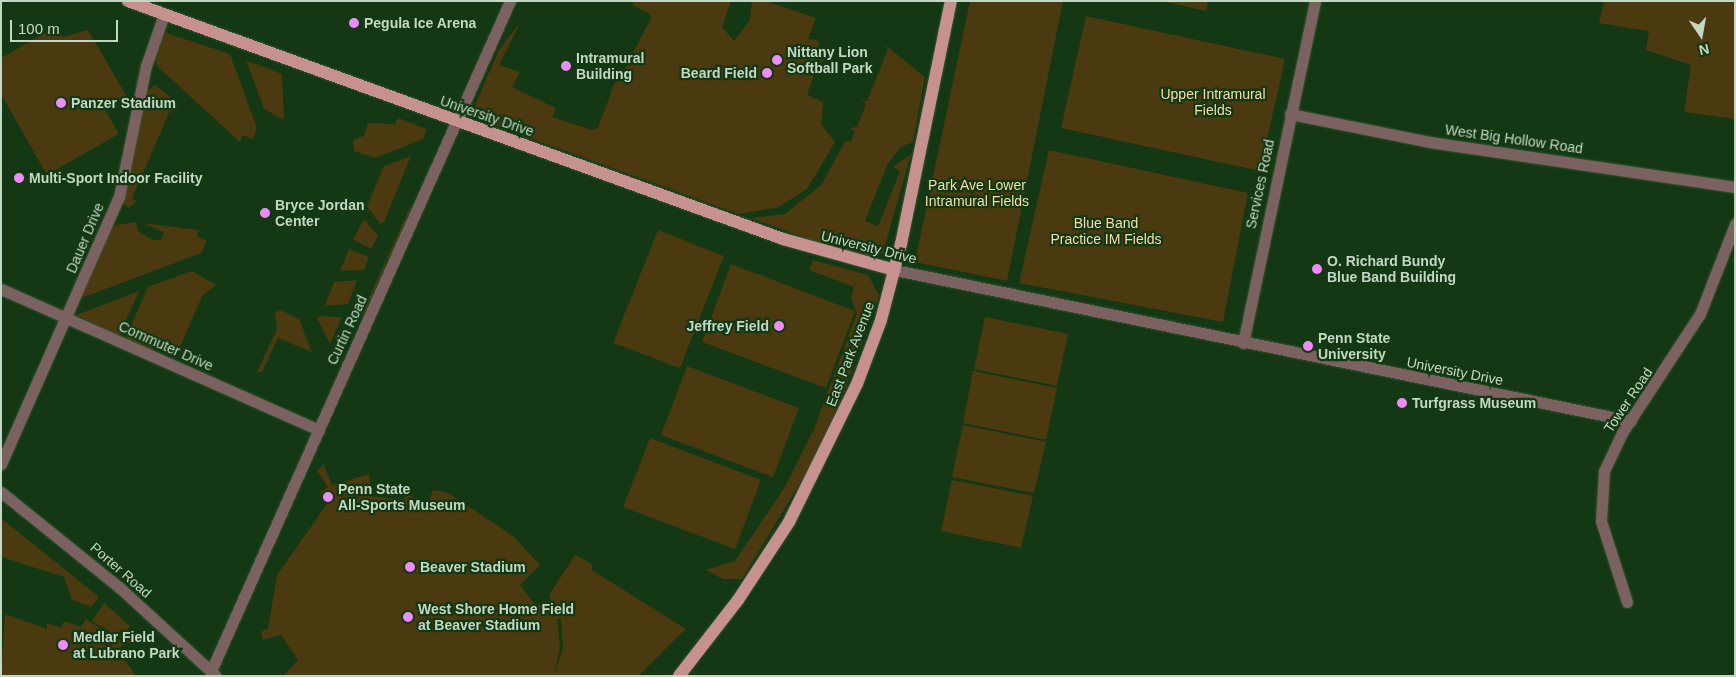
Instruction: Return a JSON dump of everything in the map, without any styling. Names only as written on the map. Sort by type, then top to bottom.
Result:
[{"type":"main road","name":"University Drive","points":[[128,1],[456,122],[783,239],[894,270]]},
{"type":"main road","name":"East Park Avenue","points":[[679,676],[738,600],[809,485],[857,384],[894,270],[951,1]]},
{"type":"street","name":"Curtin Road","points":[[214,673],[319,430],[510,1]]},
{"type":"street","name":"Services Road","points":[[1243,343],[1315,1]]},
{"type":"street","name":"Dauer Drive","points":[[1,464],[118,197],[146,66],[164,14]]},
{"type":"street","name":"West Big Hollow Road","points":[[1290,114],[1430,142],[1735,187]]},
{"type":"street","name":"Tower Road","points":[[1628,602],[1604,534],[1600,494],[1607,461],[1707,303],[1735,224]]},
{"type":"street","name":"University Drive","points":[[894,270],[1631,421]]},
{"type":"street","name":"Commuter Drive","points":[[1,289],[319,430]]},
{"type":"street","name":"Porter Road","points":[[1,492],[65,542],[214,673]]},
{"type":"green space","points":[[634,1],[731,1],[722,27],[734,41],[750,20],[752,1],[766,1],[816,18],[808,39],[817,40],[825,59],[817,65],[807,95],[823,102],[821,124],[835,142],[807,189],[779,207],[739,214],[486,122],[477,115],[475,105],[499,50],[521,21],[499,65],[520,72],[512,87],[556,108],[552,117],[592,130],[598,128],[617,76],[623,73],[651,18],[650,14],[632,5]]},
{"type":"green space","name":"Park Ave Lower Intramural Fields","points":[[970,1],[1063,1],[1007,281],[915,262]]},
{"type":"green space","points":[[1162,1],[1208,1],[1206,11]]},
{"type":"green space","points":[[1604,1],[1735,1],[1735,119],[1684,112],[1691,65],[1646,50],[1649,31],[1599,23]]},
{"type":"green space","name":"Upper Intramural Fields","points":[[1086,16],[1285,59],[1260,171],[1061,128]]},
{"type":"green space","name":"Panzer Stadium","points":[[57,26],[63,37],[88,30],[127,97],[105,110],[119,134],[47,175],[1,94],[1,58]]},
{"type":"green space","points":[[163,32],[230,54],[257,128],[253,139],[242,135],[240,142],[158,67],[154,55]]},
{"type":"green space","points":[[884,44],[925,77],[913,142],[901,147],[888,163],[865,221],[878,226],[900,171],[893,167],[911,154],[883,253],[868,257],[830,247],[751,218],[785,214],[822,184],[845,141],[851,142],[855,132],[850,128],[857,127],[866,104],[861,100],[867,101],[888,49]]},
{"type":"green space","points":[[246,60],[282,74],[284,120],[264,109]]},
{"type":"green space","points":[[155,85],[176,101],[178,110],[170,111],[132,198],[136,202],[129,208],[122,203],[146,92]]},
{"type":"green space","points":[[398,118],[427,129],[423,139],[375,158],[354,151],[353,140],[364,136],[368,123],[395,124]]},
{"type":"green space","name":"Blue Band Practice IM Fields","points":[[1049,150],[1248,193],[1223,322],[1019,283]]},
{"type":"green space","points":[[411,156],[384,222],[380,224],[367,206],[384,166]]},
{"type":"green space","points":[[410,207],[412,208],[390,260],[387,258]]},
{"type":"green space","points":[[364,219],[378,236],[371,249],[353,240]]},
{"type":"green space","points":[[136,222],[138,231],[152,240],[161,240],[164,232],[142,223],[199,230],[197,236],[207,241],[201,253],[79,299],[112,226]]},
{"type":"green space","points":[[658,230],[724,256],[680,368],[613,343]]},
{"type":"green space","points":[[349,249],[369,257],[364,270],[340,271]]},
{"type":"green space","points":[[813,260],[868,275],[879,296],[840,403],[805,475],[742,579],[723,579],[706,570],[735,561],[785,487],[814,429],[857,313],[851,298],[854,287],[809,270]]},
{"type":"green space","points":[[385,262],[388,263],[363,315],[362,313]]},
{"type":"green space","name":"Jeffrey Field","points":[[731,264],[855,311],[826,388],[702,342]]},
{"type":"green space","points":[[192,271],[216,285],[202,296],[177,354],[166,354],[155,345],[152,351],[130,341],[126,337],[148,287]]},
{"type":"green space","points":[[357,280],[348,304],[325,306],[334,282]]},
{"type":"green space","points":[[139,291],[119,336],[76,315]]},
{"type":"green space","points":[[281,310],[299,319],[312,352],[278,338],[262,372],[257,372],[277,329],[275,312]]},
{"type":"green space","points":[[320,316],[342,317],[330,344],[317,318]]},
{"type":"green space","points":[[985,317],[1068,334],[1057,386],[974,369]]},
{"type":"green space","points":[[687,366],[799,408],[773,477],[661,435]]},
{"type":"green space","points":[[973,371],[1057,388],[1046,440],[963,423]]},
{"type":"green space","points":[[963,425],[1046,442],[1034,493],[952,477]]},
{"type":"green space","points":[[650,438],[761,480],[735,549],[623,507]]},
{"type":"green space","name":"Beaver Stadium","points":[[327,461],[324,465],[332,485],[369,474],[372,496],[403,500],[408,495],[428,502],[433,490],[448,493],[513,536],[540,565],[520,585],[536,606],[551,601],[549,595],[575,555],[592,564],[592,570],[686,629],[638,676],[283,676],[298,660],[281,635],[263,640],[261,631],[268,629],[277,575],[327,504],[320,493],[328,487],[317,471]],"holes":[[[557,619],[561,619],[563,648],[555,673],[560,647]]]},
{"type":"green space","points":[[952,480],[1033,496],[1021,548],[941,531]]},
{"type":"green space","points":[[1,518],[99,597],[91,607],[72,600],[64,577],[1,557]]},
{"type":"green space","points":[[104,603],[130,626],[126,633],[134,640],[130,644],[92,621]]},
{"type":"green space","name":"Medlar Field at Lubrano Park","points":[[5,614],[47,629],[47,623],[61,628],[64,621],[81,627],[86,619],[125,644],[118,650],[136,676],[1,676]]},
{"type":"place","name":"Pegula Ice Arena","points":[[354,23]]},
{"type":"place","name":"Nittany Lion Softball Park","points":[[777,60]]},
{"type":"place","name":"Intramural Building","points":[[566,66]]},
{"type":"place","name":"Beard Field","points":[[767,73]]},
{"type":"place","name":"Panzer Stadium","points":[[61,103]]},
{"type":"place","name":"Multi-Sport Indoor Facility","points":[[19,178]]},
{"type":"place","name":"Bryce Jordan Center","points":[[265,213]]},
{"type":"place","name":"O. Richard Bundy Blue Band Building","points":[[1317,269]]},
{"type":"place","name":"Jeffrey Field","points":[[779,326]]},
{"type":"place","name":"Penn State University","points":[[1308,346]]},
{"type":"place","name":"Turfgrass Museum","points":[[1402,403]]},
{"type":"place","name":"Penn State All-Sports Museum","points":[[328,497]]},
{"type":"place","name":"Beaver Stadium","points":[[410,567]]},
{"type":"place","name":"West Shore Home Field at Beaver Stadium","points":[[408,617]]},
{"type":"place","name":"Medlar Field at Lubrano Park","points":[[63,645]]}]
